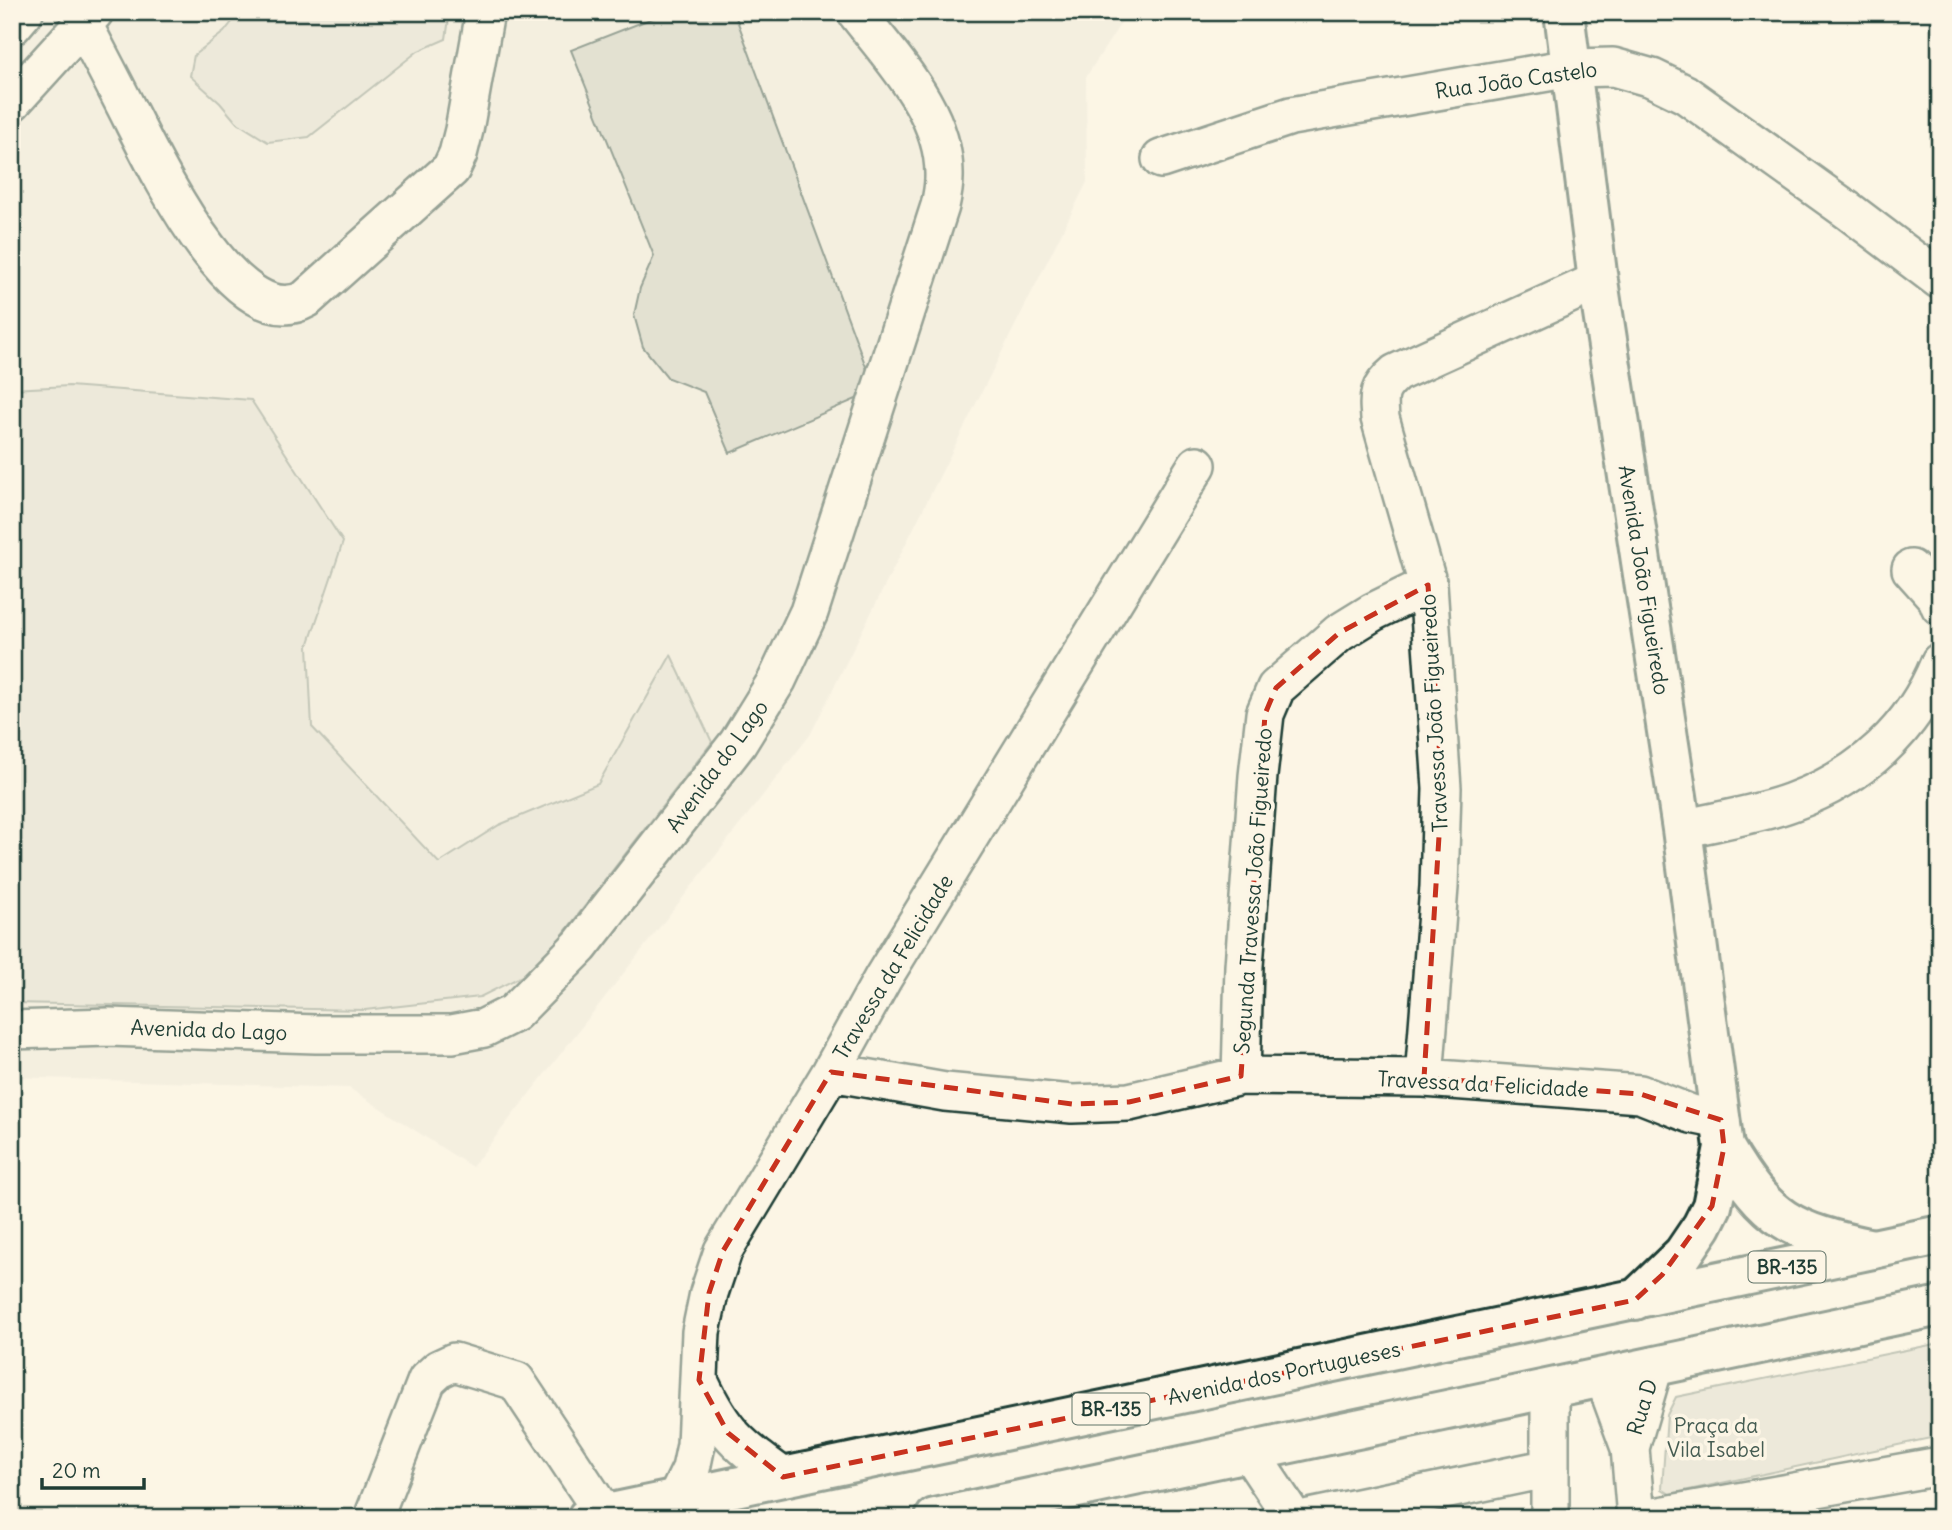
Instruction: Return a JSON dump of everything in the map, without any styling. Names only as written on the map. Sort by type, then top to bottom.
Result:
[{"type":"main road","name":"Avenida João Figueiredo","points":[[1564,12],[1598,281],[1682,829],[1722,1134],[1716,1192],[1702,1226],[1683,1254],[1635,1300]]},
{"type":"main road","name":"Avenida João Figueiredo","points":[[1722,1134],[1741,1177],[1760,1200],[1783,1220],[1807,1233],[1874,1249]]},
{"type":"main road","name":"Avenida dos Portugueses","points":[[627,1511],[1940,1235]]},
{"type":"main road","points":[[935,1518],[1940,1306]]},
{"type":"street","points":[[12,26],[24,12]]},
{"type":"street","points":[[12,102],[88,18],[175,202],[220,265],[264,299],[273,304],[289,306],[306,299],[451,169],[464,130],[485,12]]},
{"type":"street","name":"Avenida do Lago","points":[[12,1030],[109,1027],[316,1034],[452,1034],[484,1028],[514,1013],[580,946],[738,743],[777,681],[809,612],[940,206],[944,177],[941,149],[933,124],[918,92],[856,12]]},
{"type":"street","name":"Rua João Castelo","points":[[1161,159],[1291,116],[1571,68],[1613,68],[1652,78],[1685,94],[1940,280]]},
{"type":"street","name":"Travessa João Figueiredo","points":[[1424,1078],[1439,887],[1441,788],[1429,585],[1380,418],[1378,399],[1382,384],[1396,373],[1598,281]]},
{"type":"street","name":"Travessa da Felicidade","points":[[627,1511],[691,1469],[696,1445],[702,1332],[709,1293],[723,1251],[831,1072],[883,978],[1198,466]]},
{"type":"street","points":[[1911,569],[1937,598],[1940,606]]},
{"type":"street","name":"Segunda Travessa João Figueiredo","points":[[831,1072],[945,1092],[1072,1104],[1129,1102],[1241,1076],[1245,953],[1265,714],[1276,688],[1339,633],[1373,612],[1429,585]]},
{"type":"street","points":[[1682,829],[1792,803],[1839,780],[1882,749],[1912,718],[1929,690],[1940,662]]},
{"type":"street","name":"Travessa da Felicidade","points":[[1241,1076],[1424,1078],[1640,1094],[1691,1114],[1722,1134]]},
{"type":"street","points":[[373,1518],[427,1380],[439,1369],[454,1362],[516,1381],[627,1511]]},
{"type":"street","name":"Rua D","points":[[1630,1448],[1654,1366]]},
{"type":"street","name":"Rua D","points":[[1604,1377],[1630,1448],[1636,1518]]},
{"type":"street","points":[[699,1380],[714,1413],[728,1433],[748,1452],[783,1477]]},
{"type":"street","points":[[1550,1388],[1550,1518]]},
{"type":"street","points":[[1249,1452],[1293,1518]]},
{"type":"street","points":[[1649,1518],[1940,1466]]},
{"type":"street","points":[[1309,1518],[1550,1468]]},
{"type":"highlighted area","points":[[1428,585],[1442,788],[1424,1078],[1640,1094],[1721,1120],[1724,1147],[1712,1206],[1662,1275],[1635,1300],[783,1477],[728,1433],[699,1380],[709,1293],[723,1251],[831,1072],[1072,1104],[1129,1102],[1241,1076],[1265,714],[1276,688],[1339,633]]},
{"type":"shaded area","points":[[12,12],[1128,12],[1086,77],[1087,182],[810,735],[472,1167],[349,1088],[12,1077]]},
{"type":"green space","points":[[240,12],[450,12],[446,39],[418,51],[309,137],[268,142],[236,122],[220,103],[190,76],[194,55],[224,32]]},
{"type":"green space","points":[[69,386],[251,400],[343,542],[308,646],[312,727],[439,863],[499,825],[598,784],[671,655],[712,742],[536,969],[480,997],[365,1010],[12,1003],[12,389]]},
{"type":"green space","name":"Praça da Vila Isabel","points":[[1940,1343],[1940,1436],[1670,1494],[1662,1489],[1667,1415],[1676,1397]]},
{"type":"building","points":[[668,12],[734,12],[875,391],[730,453],[704,392],[668,378],[643,347],[634,315],[640,288],[654,256],[571,50]]},
{"type":"building","points":[[1940,1513],[1940,1518],[1914,1518]]}]
